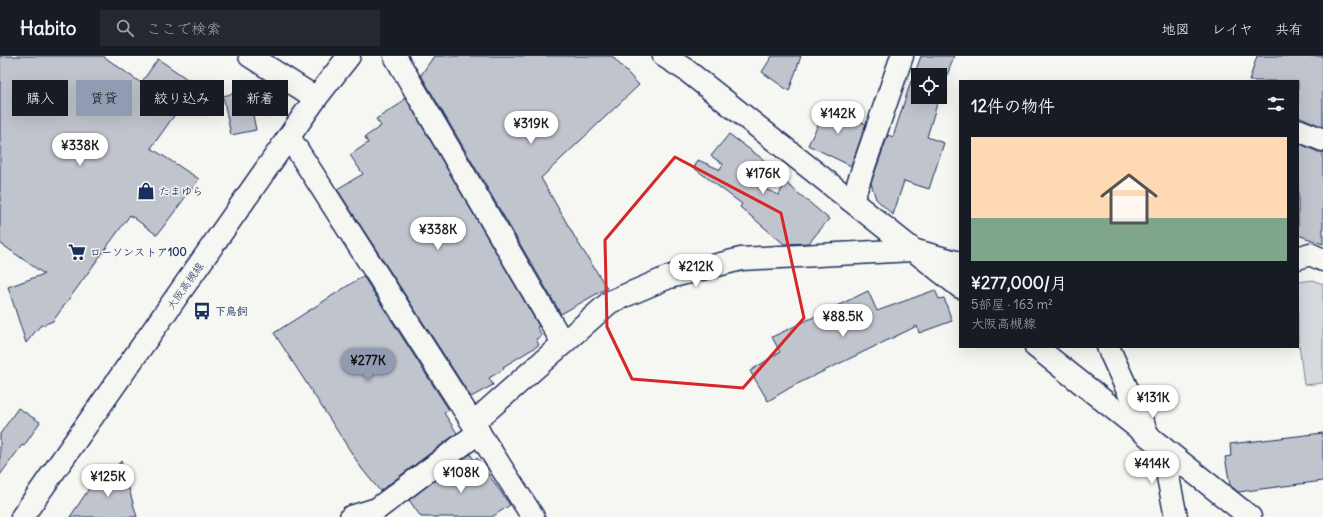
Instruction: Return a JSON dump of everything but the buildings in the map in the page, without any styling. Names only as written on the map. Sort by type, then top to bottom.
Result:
[{"type":"street","points":[[250,56],[316,98]]},
{"type":"street","name":"大阪高槻線","points":[[22,517],[316,98],[349,56]]},
{"type":"street","points":[[395,56],[563,343]]},
{"type":"street","points":[[664,56],[686,70],[959,286]]},
{"type":"street","points":[[852,201],[902,56]]},
{"type":"street","points":[[1299,130],[1323,140]]},
{"type":"street","points":[[290,137],[533,517]]},
{"type":"street","points":[[351,517],[377,508],[476,427],[563,343],[610,302],[669,277],[741,259],[913,250],[959,263]]},
{"type":"street","points":[[1299,258],[1310,254],[1323,260]]},
{"type":"street","points":[[1037,348],[1250,517]]},
{"type":"street","points":[[1109,348],[1156,442],[1176,517]]},
{"type":"highlighted area","points":[[675,157],[781,213],[804,318],[743,388],[632,379],[607,327],[605,240]]},
{"type":"shaded area","points":[[1313,280],[1323,284],[1323,383],[1304,385],[1299,344],[1299,282]]},
{"type":"place","name":"たまゆら","points":[[146,191]]},
{"type":"place","name":"ローソンストア100","points":[[77,252]]},
{"type":"place","name":"下鳥飼","points":[[202,311]]}]
